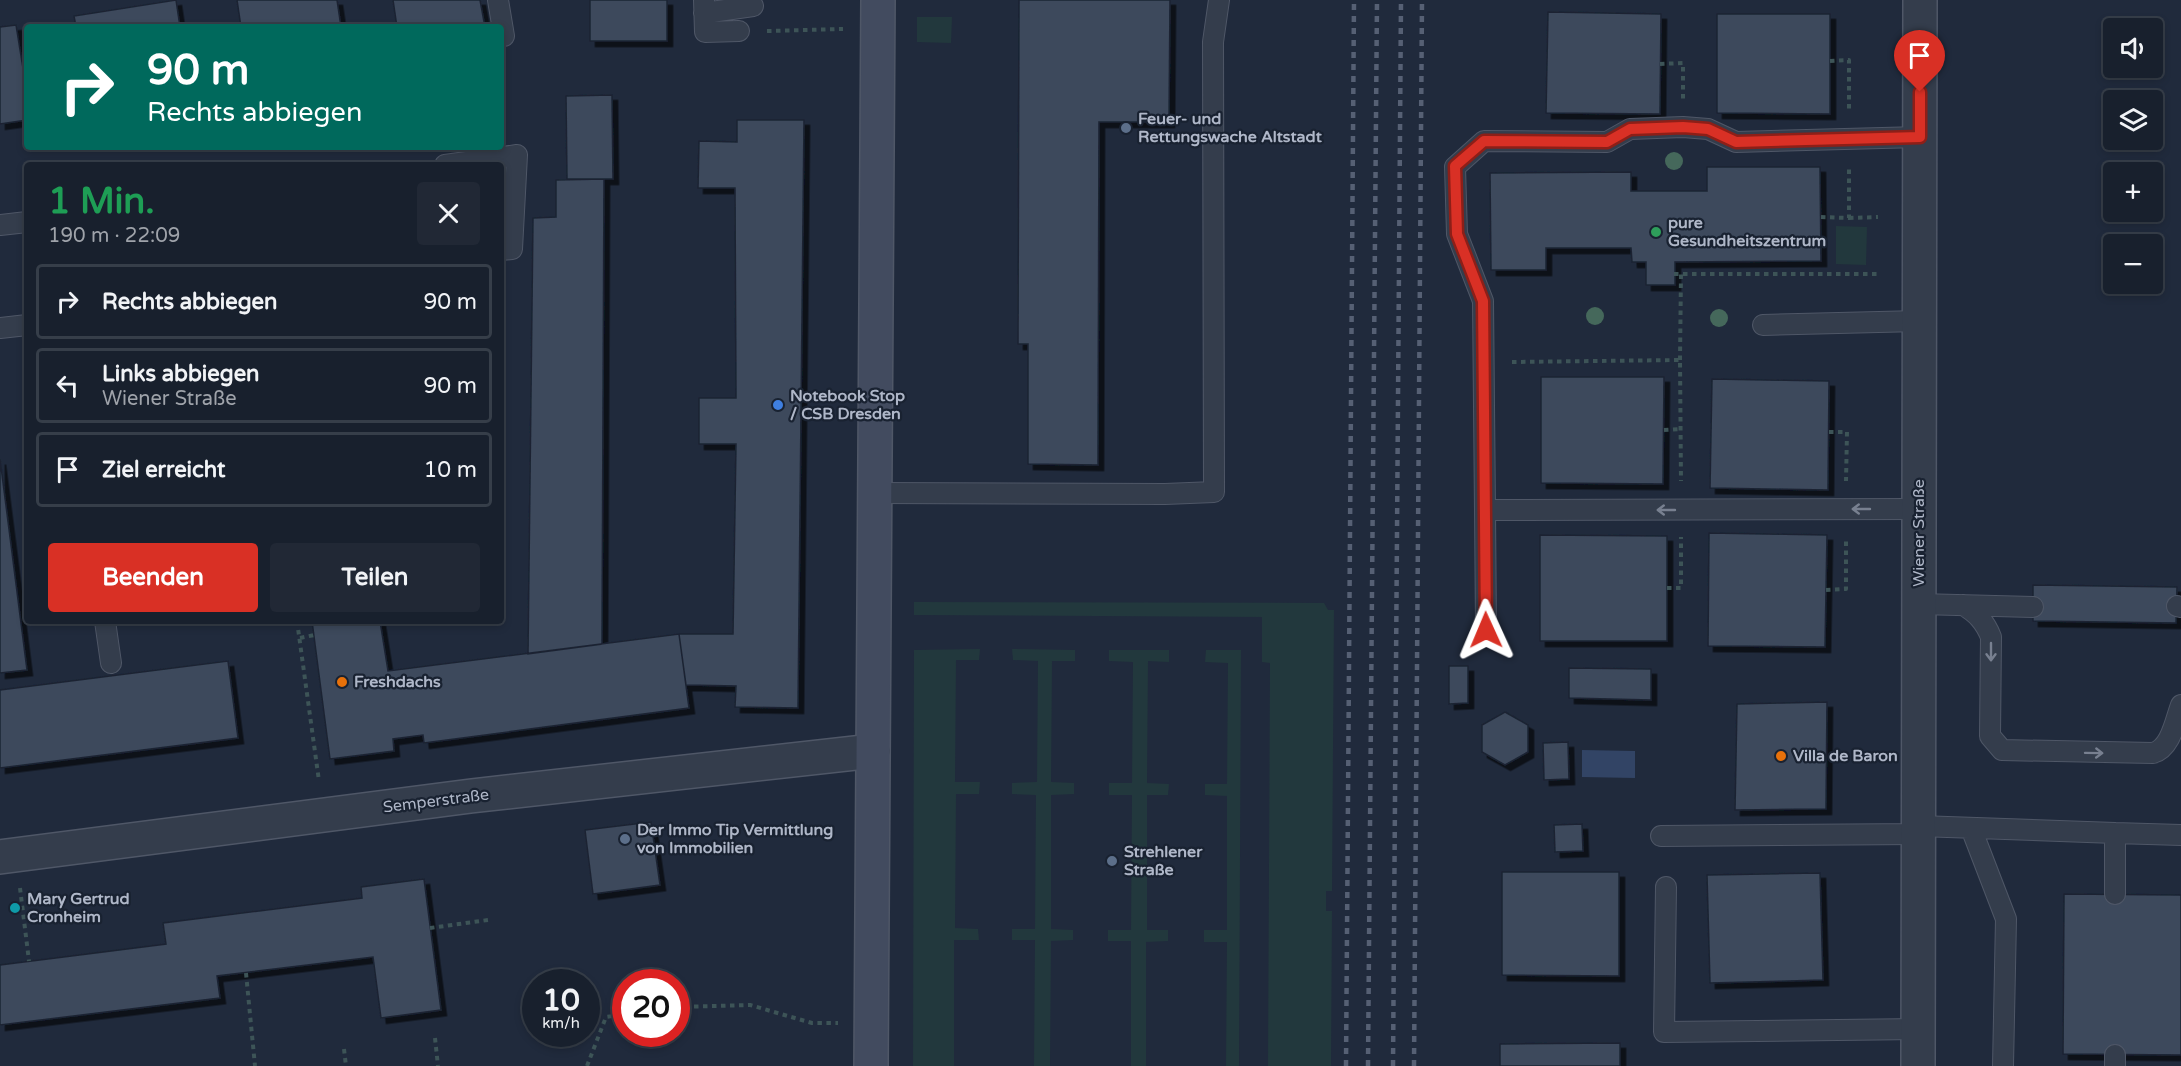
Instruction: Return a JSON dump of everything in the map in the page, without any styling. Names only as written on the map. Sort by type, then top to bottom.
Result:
[{"type":"main road","points":[[871,1066],[878,14]]},
{"type":"street","name":"Wiener Straße","points":[[1918,1066],[1920,0]]},
{"type":"street","name":"Semperstraße","points":[[8,856],[459,798],[873,751]]},
{"type":"lane","points":[[498,0],[502,24]]},
{"type":"lane","points":[[875,493],[1165,494],[1214,492],[1214,42],[1219,0]]},
{"type":"lane","points":[[739,31],[705,32],[704,6],[753,6]]},
{"type":"lane","points":[[1486,630],[1483,301],[1457,234],[1455,166],[1484,141],[1607,142],[1630,129],[1683,127],[1708,129],[1736,142],[1920,137]]},
{"type":"lane","points":[[467,162],[517,155],[512,249],[504,250]]},
{"type":"lane","points":[[0,225],[24,222]]},
{"type":"lane","points":[[1763,325],[1919,321]]},
{"type":"lane","points":[[0,328],[24,324]]},
{"type":"lane","points":[[1485,510],[1919,509]]},
{"type":"lane","points":[[1919,604],[2033,607]]},
{"type":"lane","points":[[1963,605],[1974,611],[1987,627],[1991,637],[1990,736],[2002,750],[2010,752],[2153,753],[2161,751],[2181,705]]},
{"type":"lane","points":[[105,624],[111,663]]},
{"type":"lane","points":[[1971,828],[2006,919],[2003,1066]]},
{"type":"lane","points":[[1661,836],[1971,828],[2181,835]]},
{"type":"lane","points":[[2115,833],[2115,894]]},
{"type":"lane","points":[[1666,888],[1664,1032],[1918,1029]]},
{"type":"path","points":[[739,31],[878,14]]},
{"type":"path","points":[[1660,64],[1683,63],[1683,127]]},
{"type":"path","points":[[1821,217],[1830,217]]},
{"type":"path","points":[[1849,218],[1878,217]]},
{"type":"path","points":[[1674,274],[1877,274]]},
{"type":"path","points":[[1680,372],[1682,274]]},
{"type":"path","points":[[1483,362],[1680,360]]},
{"type":"path","points":[[1664,430],[1680,429]]},
{"type":"path","points":[[1667,588],[1681,588]]},
{"type":"path","points":[[298,624],[319,780]]},
{"type":"path","points":[[300,638],[314,635]]},
{"type":"path","points":[[8,856],[29,961]]},
{"type":"path","points":[[430,928],[488,920]]},
{"type":"path","points":[[246,973],[255,1066]]},
{"type":"path","points":[[690,1007],[750,1005],[812,1023],[872,1023]]},
{"type":"path","points":[[587,1066],[606,1017],[612,1016]]},
{"type":"path","points":[[435,1038],[438,1066]]},
{"type":"path","points":[[344,1049],[346,1066]]},
{"type":"green space","points":[[917,17],[952,17],[951,43],[917,42]]},
{"type":"green space","points":[[1836,226],[1867,227],[1866,265],[1836,264]]},
{"type":"green space","points":[[914,602],[1324,603],[1328,610],[1334,610],[1332,891],[1326,891],[1326,911],[1332,911],[1331,1066],[1268,1066],[1270,663],[1262,662],[1262,617],[914,615]]},
{"type":"green space","points":[[980,649],[979,660],[956,660],[955,782],[980,782],[979,794],[956,794],[955,928],[978,929],[979,940],[954,940],[954,1066],[913,1066],[914,650]]},
{"type":"green space","points":[[1012,649],[1075,650],[1075,661],[1052,661],[1051,782],[1074,783],[1074,794],[1051,795],[1051,929],[1073,930],[1073,940],[1051,941],[1050,1066],[1034,1066],[1035,940],[1012,940],[1012,929],[1035,929],[1036,795],[1012,794],[1012,783],[1037,782],[1038,661],[1013,660]]},
{"type":"green space","points":[[1109,650],[1169,650],[1169,662],[1148,661],[1147,783],[1169,784],[1168,795],[1147,795],[1147,930],[1168,930],[1168,941],[1146,942],[1146,1066],[1131,1066],[1131,941],[1108,941],[1108,930],[1131,930],[1132,795],[1109,795],[1109,783],[1132,783],[1133,662],[1109,661]]},
{"type":"green space","points":[[1206,650],[1241,650],[1239,1066],[1226,1066],[1227,942],[1204,942],[1204,930],[1227,930],[1227,796],[1205,795],[1205,784],[1227,784],[1228,663],[1205,662]]},
{"type":"water","points":[[1582,750],[1635,751],[1635,778],[1582,777]]},
{"type":"building","points":[[176,0],[180,24],[75,24],[74,16]]},
{"type":"building","points":[[237,0],[337,0],[341,24],[241,24]]},
{"type":"building","points":[[393,0],[480,0],[484,24],[397,24]]},
{"type":"building","points":[[590,0],[667,0],[667,41],[590,41]]},
{"type":"building","points":[[1019,0],[1170,0],[1169,122],[1099,122],[1098,465],[1028,464],[1028,344],[1018,344]]},
{"type":"building","points":[[1548,12],[1661,14],[1660,114],[1546,113]]},
{"type":"building","points":[[1717,14],[1830,14],[1830,114],[1717,113]]},
{"type":"building","points":[[16,25],[24,74],[24,120],[0,124],[0,27]]},
{"type":"building","points":[[612,95],[613,179],[567,179],[566,96]]},
{"type":"building","points":[[737,120],[804,120],[798,708],[735,707],[736,686],[686,685],[679,634],[733,634],[736,444],[699,444],[699,398],[736,398],[735,188],[698,188],[699,141],[737,142]]},
{"type":"building","name":"pure Gesundheitszentrum","points":[[1707,167],[1820,167],[1821,261],[1675,262],[1675,285],[1646,285],[1646,262],[1632,262],[1631,248],[1546,248],[1546,270],[1491,270],[1490,173],[1631,172],[1631,191],[1707,191]]},
{"type":"building","points":[[604,179],[602,644],[528,654],[533,218],[556,217],[556,180]]},
{"type":"building","points":[[1541,377],[1664,377],[1663,484],[1541,483]]},
{"type":"building","points":[[1712,379],[1829,381],[1828,490],[1710,488]]},
{"type":"building","points":[[0,459],[27,670],[0,673]]},
{"type":"building","points":[[1709,533],[1827,535],[1825,647],[1708,646]]},
{"type":"building","points":[[1540,535],[1667,536],[1667,641],[1540,641]]},
{"type":"building","points":[[2033,585],[2177,587],[2176,623],[2033,621]]},
{"type":"building","points":[[312,624],[380,624],[388,671],[679,634],[689,708],[424,743],[423,735],[393,739],[394,751],[330,759]]},
{"type":"building","points":[[228,661],[238,738],[0,768],[0,690]]},
{"type":"building","points":[[1449,666],[1468,666],[1468,703],[1449,704]]},
{"type":"building","points":[[1569,668],[1651,669],[1651,700],[1569,698]]},
{"type":"building","name":"Villa de Baron","points":[[1827,702],[1826,809],[1735,810],[1737,704]]},
{"type":"building","points":[[1505,712],[1528,725],[1528,752],[1505,765],[1482,752],[1482,725]]},
{"type":"building","points":[[1568,742],[1569,779],[1544,780],[1543,743]]},
{"type":"building","points":[[651,822],[660,885],[593,894],[585,830]]},
{"type":"building","points":[[1582,824],[1583,851],[1555,852],[1554,825]]},
{"type":"building","points":[[1502,872],[1619,872],[1619,976],[1502,975]]},
{"type":"building","points":[[1820,873],[1823,980],[1710,983],[1707,875]]},
{"type":"building","points":[[424,879],[441,1010],[381,1018],[373,957],[217,976],[220,998],[0,1025],[0,965],[166,944],[163,923],[362,898],[361,887]]},
{"type":"building","points":[[2064,894],[2181,895],[2181,1055],[2063,1054]]},
{"type":"building","points":[[1620,1043],[1620,1066],[1500,1066],[1500,1044]]},
{"type":"railway","points":[[1346,1066],[1354,0]]},
{"type":"railway","points":[[1368,1066],[1377,0]]},
{"type":"railway","points":[[1393,1066],[1401,0]]},
{"type":"railway","points":[[1414,1066],[1422,0]]},
{"type":"place","name":"Feuer- und Rettungswache Altstadt","points":[[1126,128]]},
{"type":"place","name":"pure Gesundheitszentrum","points":[[1656,232]]},
{"type":"place","name":"Notebook Stop / CSB Dresden","points":[[778,405]]},
{"type":"place","name":"Freshdachs","points":[[342,682]]},
{"type":"place","name":"Villa de Baron","points":[[1781,756]]},
{"type":"place","name":"Der Immo Tip Vermittlung von Immobilien","points":[[625,839]]},
{"type":"place","name":"Strehlener Straße","points":[[1112,861]]},
{"type":"place","name":"Mary Gertrud Cronheim","points":[[15,908]]},
{"type":"route","points":[[1486,630],[1483,301],[1457,234],[1455,166],[1484,141],[1607,142],[1630,129],[1683,127],[1708,129],[1736,142],[1920,137],[1920,92]]}]
